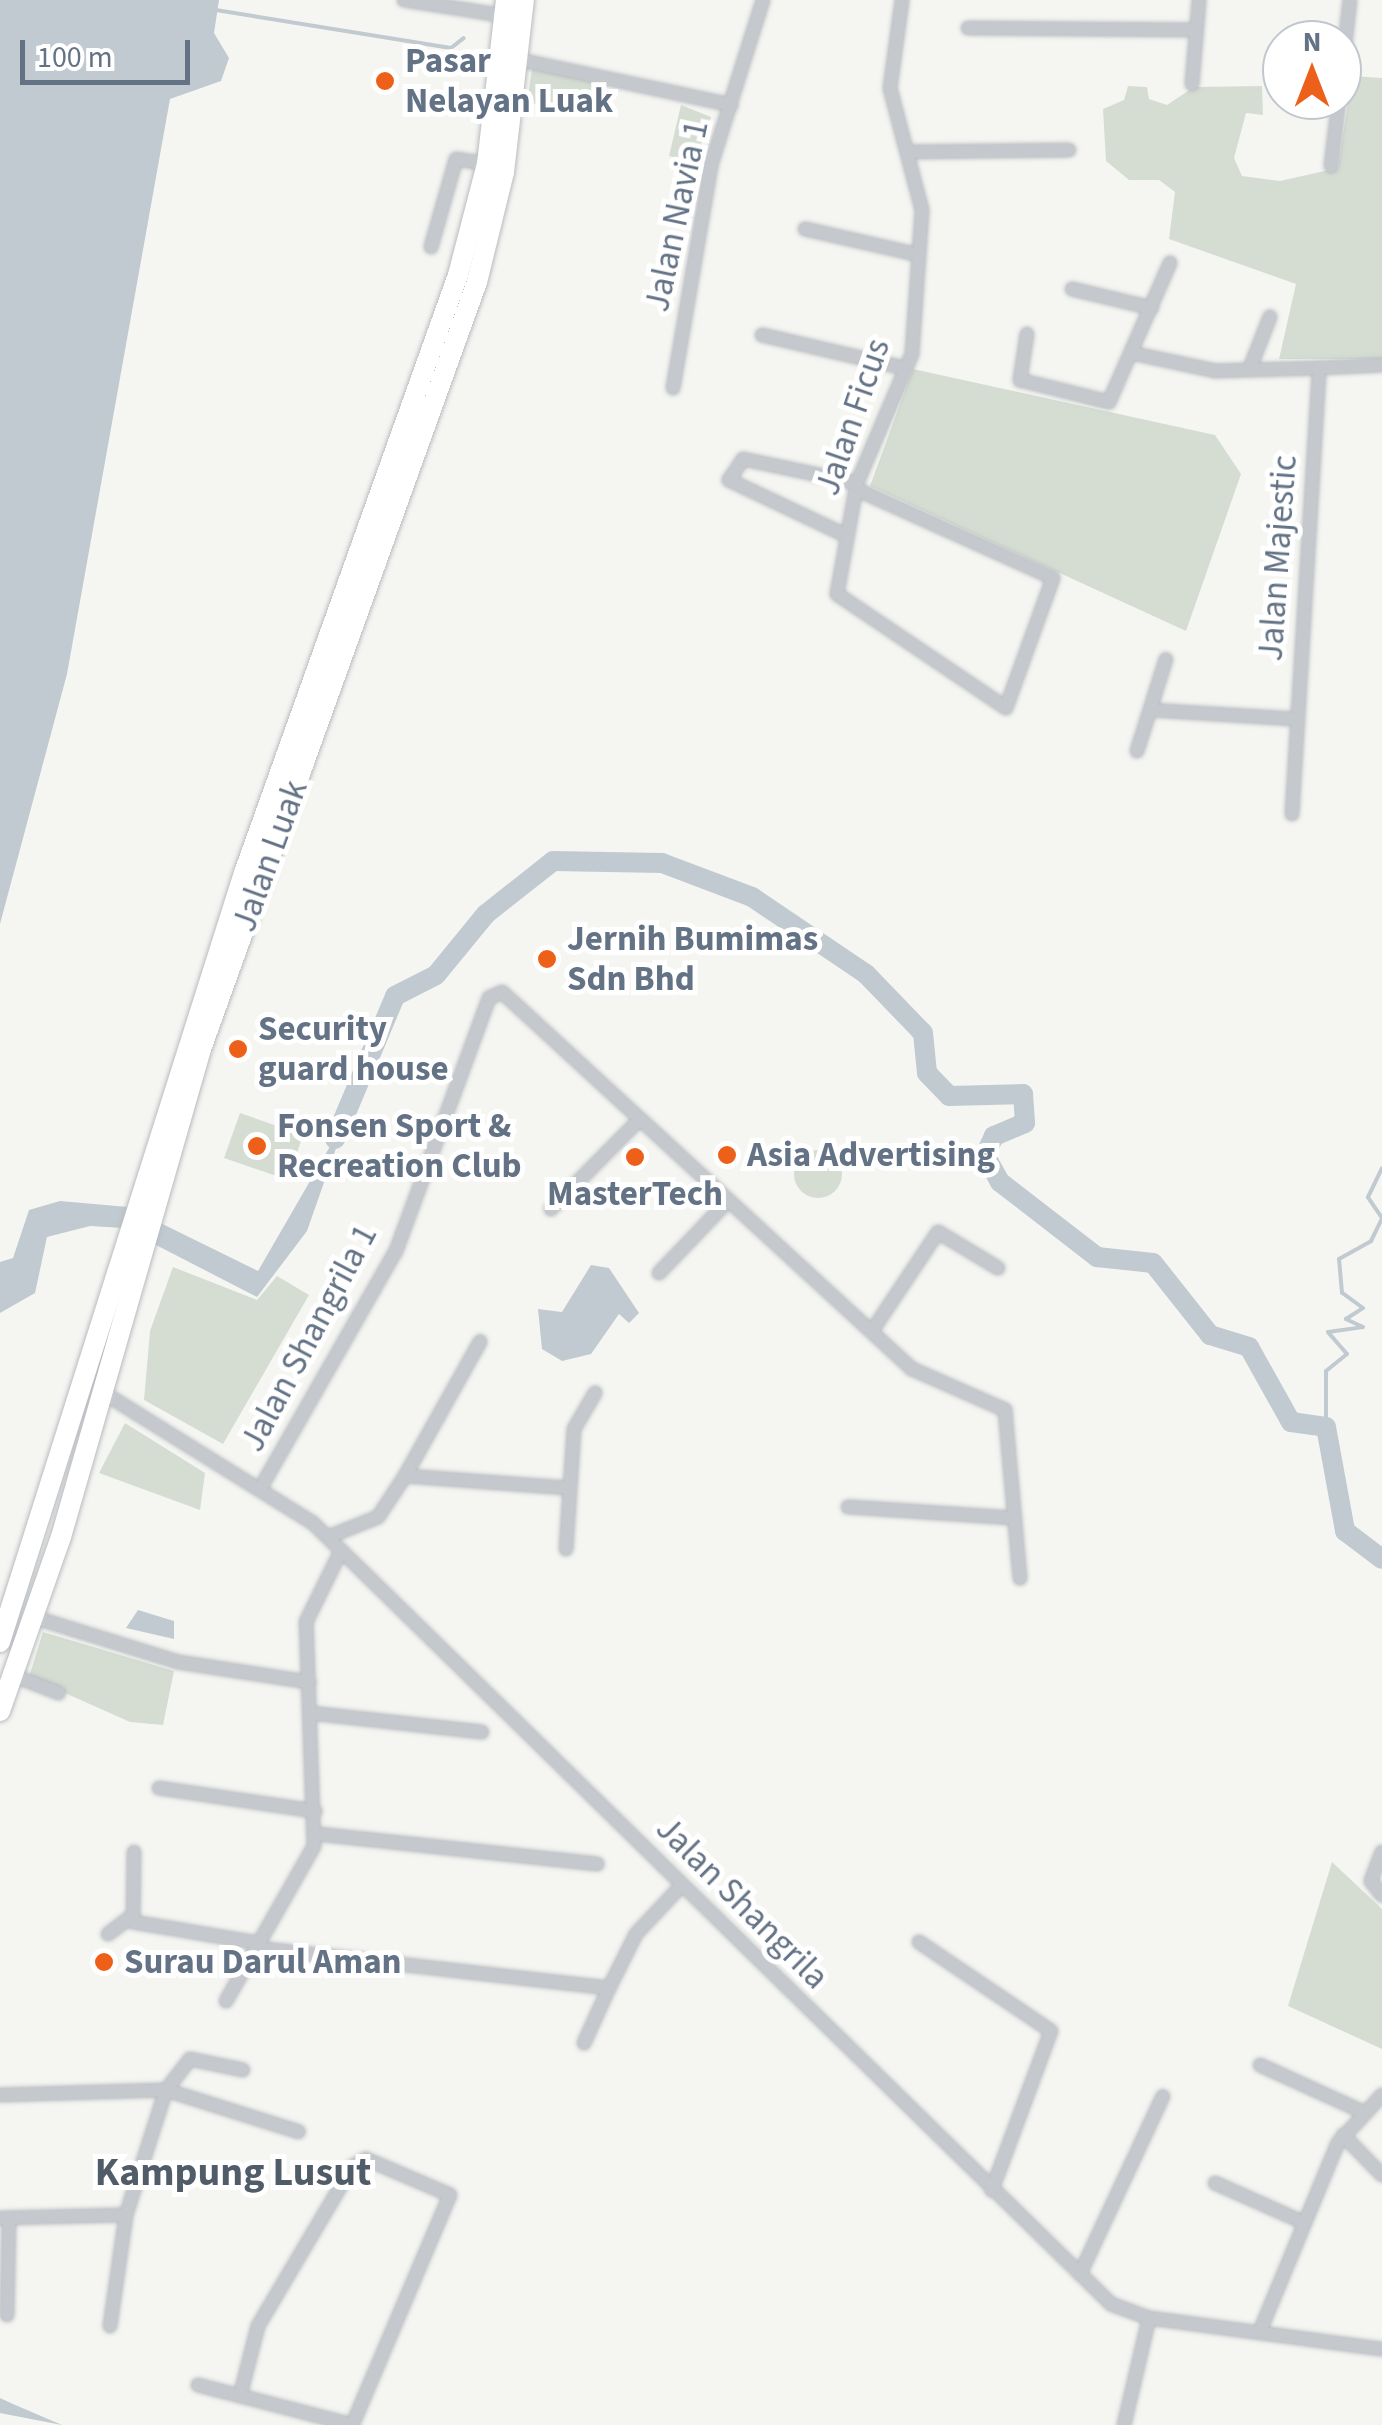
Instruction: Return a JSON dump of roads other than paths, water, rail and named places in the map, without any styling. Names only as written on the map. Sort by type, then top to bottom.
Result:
[{"type":"main road","name":"Jalan Luak","points":[[153,1186],[414,450],[450,361],[504,172],[524,0]]},
{"type":"main road","name":"Jalan Luak","points":[[0,1642],[131,1261],[368,515],[487,164],[506,8]]},
{"type":"main road","points":[[401,424],[421,420],[450,361]]},
{"type":"main road","points":[[368,515],[401,450],[414,450]]},
{"type":"main road","name":"Jalan Luak","points":[[0,1711],[104,1393],[131,1261]]},
{"type":"street","points":[[404,0],[506,8]]},
{"type":"street","name":"Jalan Navia 1","points":[[673,388],[710,165],[763,0]]},
{"type":"street","name":"Jalan Ficus","points":[[857,486],[1053,578],[1006,708],[837,594],[857,486],[904,368],[919,255],[911,152],[890,88],[902,0]]},
{"type":"street","points":[[1192,84],[1199,0]]},
{"type":"street","points":[[968,28],[1196,30]]},
{"type":"street","points":[[520,60],[731,105]]},
{"type":"street","points":[[1331,166],[1337,120]]},
{"type":"street","points":[[911,152],[1069,150]]},
{"type":"street","points":[[431,247],[456,159],[487,164]]},
{"type":"street","points":[[805,229],[919,255]]},
{"type":"street","points":[[1027,334],[1020,380],[1100,403],[1117,397],[1170,263]]},
{"type":"street","points":[[1072,289],[1152,308]]},
{"type":"street","points":[[1250,368],[1270,317]]},
{"type":"street","points":[[762,335],[904,368]]},
{"type":"street","points":[[1136,354],[1204,370],[1382,365]]},
{"type":"street","name":"Jalan Majestic","points":[[1292,814],[1320,368]]},
{"type":"street","points":[[847,536],[729,480],[742,459],[857,486]]},
{"type":"street","points":[[1137,751],[1166,659]]},
{"type":"street","points":[[1150,710],[1298,719]]},
{"type":"street","name":"Jalan Shangrila 1","points":[[260,1489],[396,1252],[496,993],[512,996],[638,1121]]},
{"type":"street","points":[[551,1209],[638,1121],[724,1204],[932,1384],[1005,1410],[1020,1578]]},
{"type":"street","points":[[659,1272],[724,1204]]},
{"type":"street","points":[[872,1331],[938,1232],[998,1268]]},
{"type":"street","points":[[328,1536],[378,1516],[405,1476],[480,1342]]},
{"type":"street","name":"Jalan Shangrila","points":[[104,1393],[260,1489],[328,1536],[681,1886],[1112,2304],[1149,2318],[1382,2349]]},
{"type":"street","points":[[566,1548],[574,1429],[595,1394]]},
{"type":"street","points":[[405,1476],[569,1488]]},
{"type":"street","points":[[848,1508],[1016,1518]]},
{"type":"street","points":[[226,2000],[316,1834],[306,1622],[341,1551]]},
{"type":"street","points":[[32,1617],[178,1662],[308,1682]]},
{"type":"street","points":[[12,1675],[59,1693]]},
{"type":"street","points":[[310,1713],[482,1732]]},
{"type":"street","points":[[159,1788],[315,1810]]},
{"type":"street","points":[[316,1834],[597,1864]]},
{"type":"street","points":[[108,1934],[129,1918],[134,1852]]},
{"type":"street","points":[[1382,1852],[1371,1880],[1382,1896]]},
{"type":"street","points":[[584,2043],[636,1934],[681,1886]]},
{"type":"street","points":[[129,1918],[258,1946],[610,1988]]},
{"type":"street","points":[[918,1942],[1051,2031],[992,2190]]},
{"type":"street","points":[[110,2326],[126,2214],[166,2090],[190,2060],[243,2070]]},
{"type":"street","points":[[1260,2065],[1363,2112]]},
{"type":"street","points":[[0,2096],[166,2090],[300,2132]]},
{"type":"street","points":[[1080,2274],[1163,2096]]},
{"type":"street","points":[[1260,2332],[1343,2135],[1382,2096]]},
{"type":"street","points":[[1343,2135],[1382,2176]]},
{"type":"street","points":[[198,2385],[240,2396],[354,2423],[450,2195],[366,2159],[352,2167],[258,2326],[240,2396]]},
{"type":"street","points":[[1216,2183],[1304,2223]]},
{"type":"street","points":[[7,2315],[4,2218],[126,2214]]},
{"type":"street","points":[[1124,2425],[1149,2318]]},
{"type":"waterway","points":[[216,10],[451,48],[464,38]]},
{"type":"waterway","points":[[335,1139],[395,996],[436,975],[486,914],[553,861],[662,863],[752,897],[866,974],[923,1033],[927,1073],[949,1096],[1023,1094],[1025,1123],[994,1136],[985,1155],[1000,1182],[1097,1257],[1153,1263],[1210,1335],[1249,1347],[1291,1422],[1326,1427],[1345,1531],[1382,1559]]},
{"type":"waterway","points":[[1326,1427],[1326,1371],[1347,1354],[1328,1332],[1363,1327],[1346,1319],[1363,1308],[1342,1293],[1339,1259],[1371,1241],[1382,1218],[1368,1197],[1382,1168]]},
{"type":"place","name":"Pasar Nelayan Luak","points":[[385,81]]},
{"type":"place","name":"Jernih Bumimas Sdn Bhd","points":[[547,959]]},
{"type":"place","name":"Security guard house","points":[[238,1049]]},
{"type":"place","name":"Fonsen Sport & Recreation Club","points":[[257,1146]]},
{"type":"place","name":"Asia Advertising","points":[[727,1155]]},
{"type":"place","name":"MasterTech","points":[[635,1157]]},
{"type":"place","name":"Surau Darul Aman","points":[[104,1962]]},
{"type":"district","name":"Kampung Lusut","points":[[233,2173]]}]
